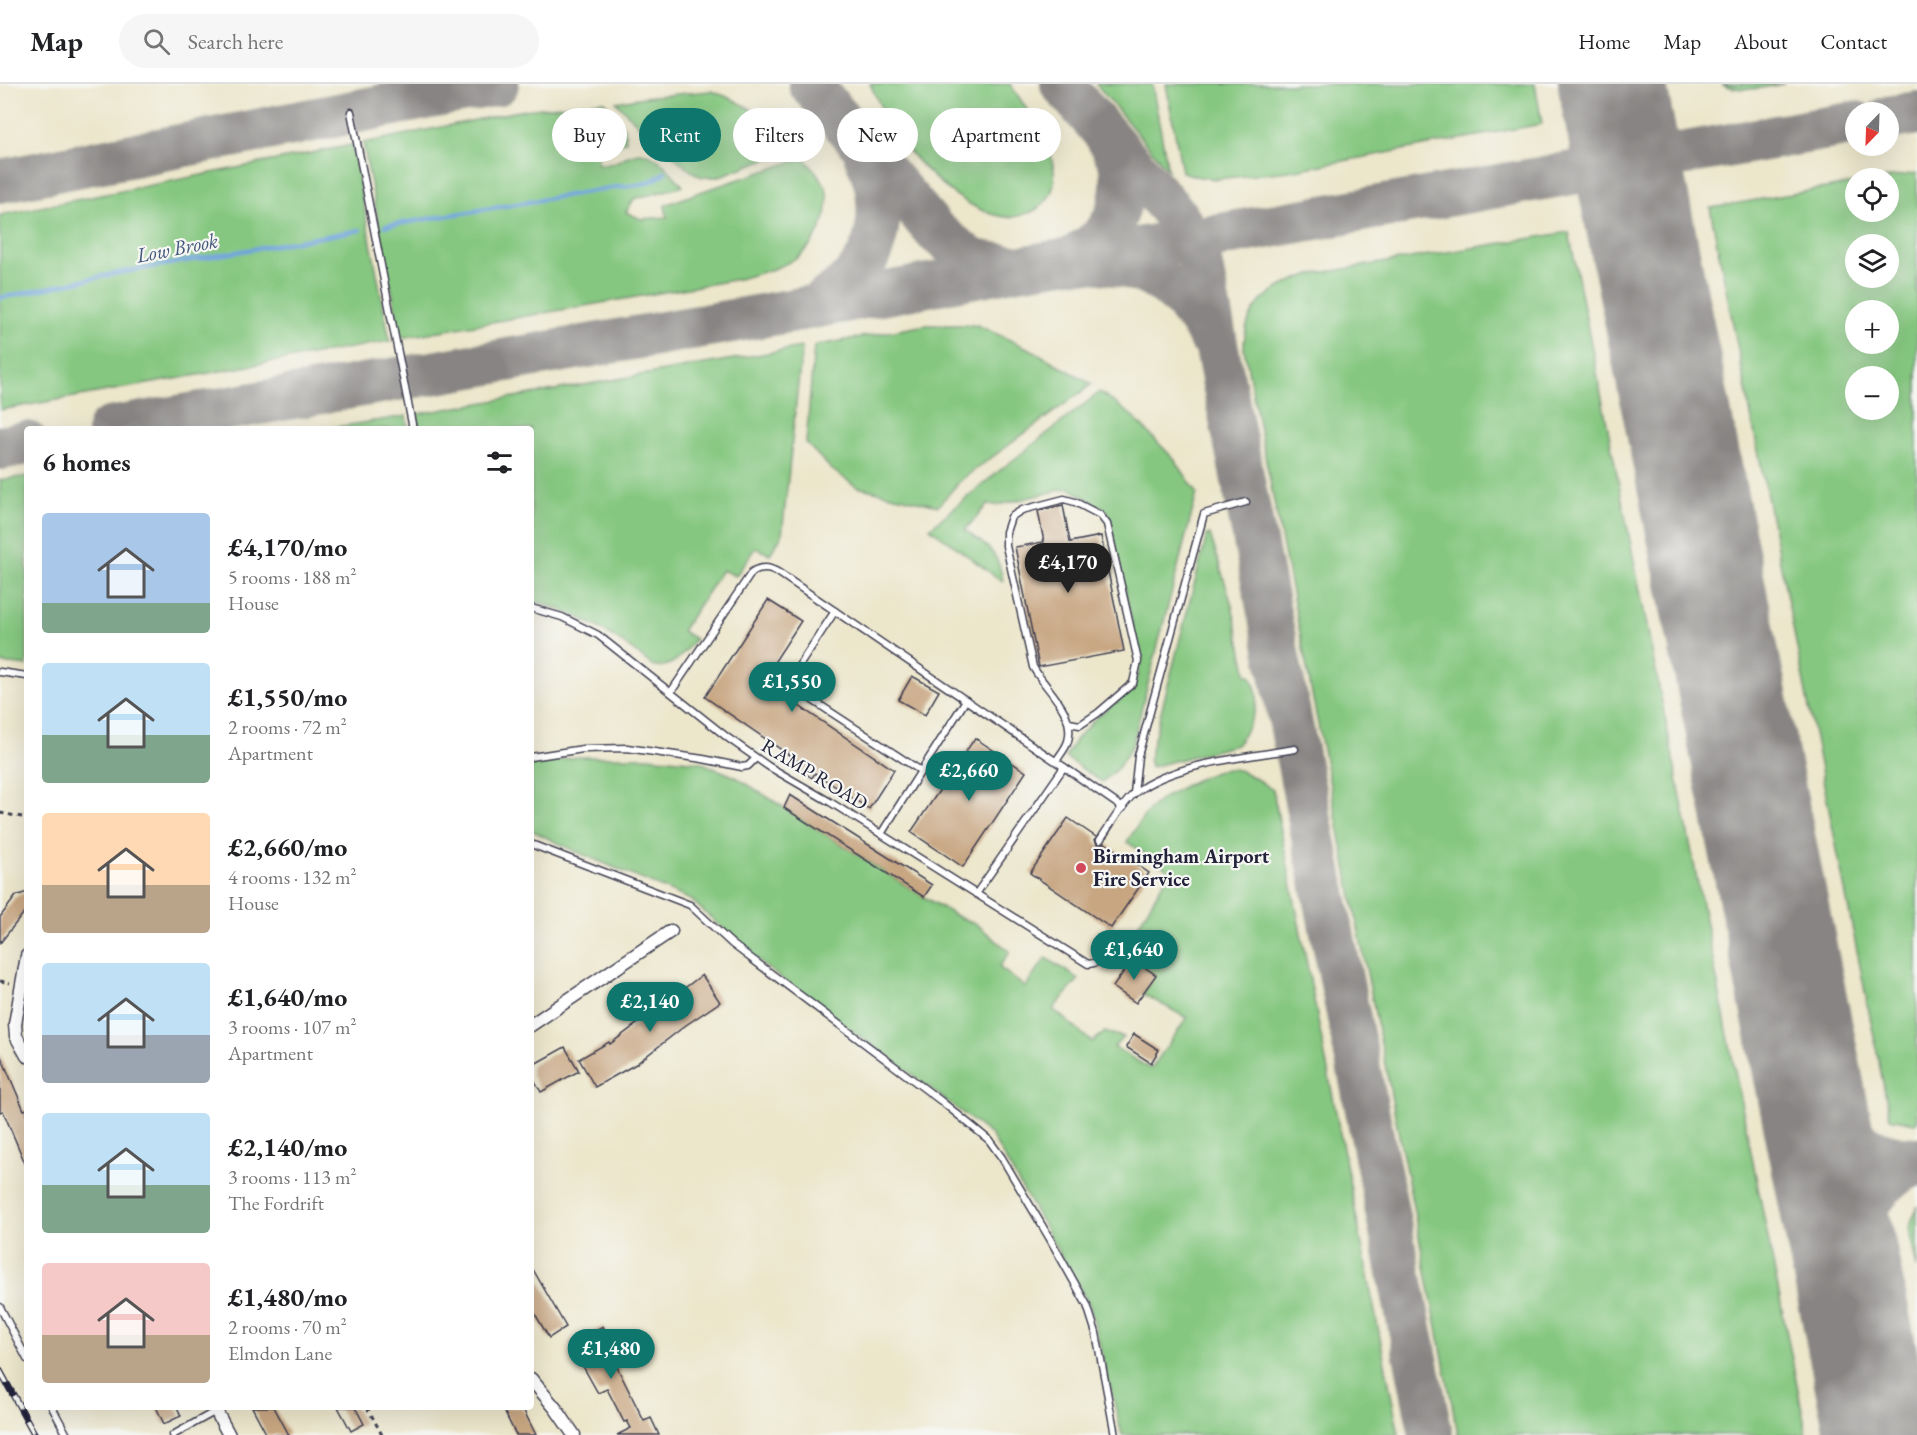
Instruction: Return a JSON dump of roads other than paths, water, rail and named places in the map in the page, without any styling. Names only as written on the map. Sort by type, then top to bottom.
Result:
[{"type":"street","points":[[534,1022],[671,931]]},
{"type":"street","points":[[24,973],[15,1024],[16,1036],[24,1051]]},
{"type":"street","points":[[534,1383],[574,1435]]},
{"type":"street","points":[[216,1410],[229,1435]]},
{"type":"lane","points":[[351,112],[412,426]]},
{"type":"lane","points":[[1056,761],[1068,741],[1069,723],[1058,699],[1041,682],[1033,667],[1006,546],[1006,532],[1011,517],[1016,513],[1064,500],[1075,502],[1092,511],[1107,524],[1138,661],[1133,683],[1124,692],[1080,725],[1069,723]]},
{"type":"lane","points":[[1134,793],[1138,756],[1204,514],[1246,501]]},
{"type":"lane","points":[[671,692],[752,572],[759,568],[772,569],[1123,808]]},
{"type":"lane","name":"RAMP ROAD","points":[[534,609],[562,617],[598,635],[756,758],[1088,964],[1097,964],[1104,959],[1114,944]]},
{"type":"lane","points":[[835,611],[797,669],[794,685],[800,692],[921,771]]},
{"type":"lane","points":[[0,672],[24,676]]},
{"type":"lane","points":[[881,834],[966,700]]},
{"type":"lane","points":[[534,757],[583,749],[627,748],[742,767],[748,766],[756,758]]},
{"type":"lane","points":[[1100,840],[1134,793],[1155,780],[1184,768],[1295,749]]},
{"type":"lane","points":[[976,894],[1064,767]]},
{"type":"lane","points":[[534,845],[690,905],[732,944],[941,1101],[989,1140],[1002,1158],[1087,1305],[1096,1333],[1115,1435]]},
{"type":"lane","points":[[0,1307],[24,1353]]},
{"type":"lane","points":[[54,1410],[67,1435]]},
{"type":"lane","points":[[173,1435],[213,1410]]},
{"type":"waterway","name":"Low Brook","points":[[385,226],[636,185],[654,180],[665,172]]},
{"type":"waterway","name":"Low Brook","points":[[0,298],[118,273],[360,230]]},
{"type":"railway","points":[[0,1371],[35,1435]]},
{"type":"place","name":"Birmingham Airport Fire Service","points":[[1081,868]]}]
